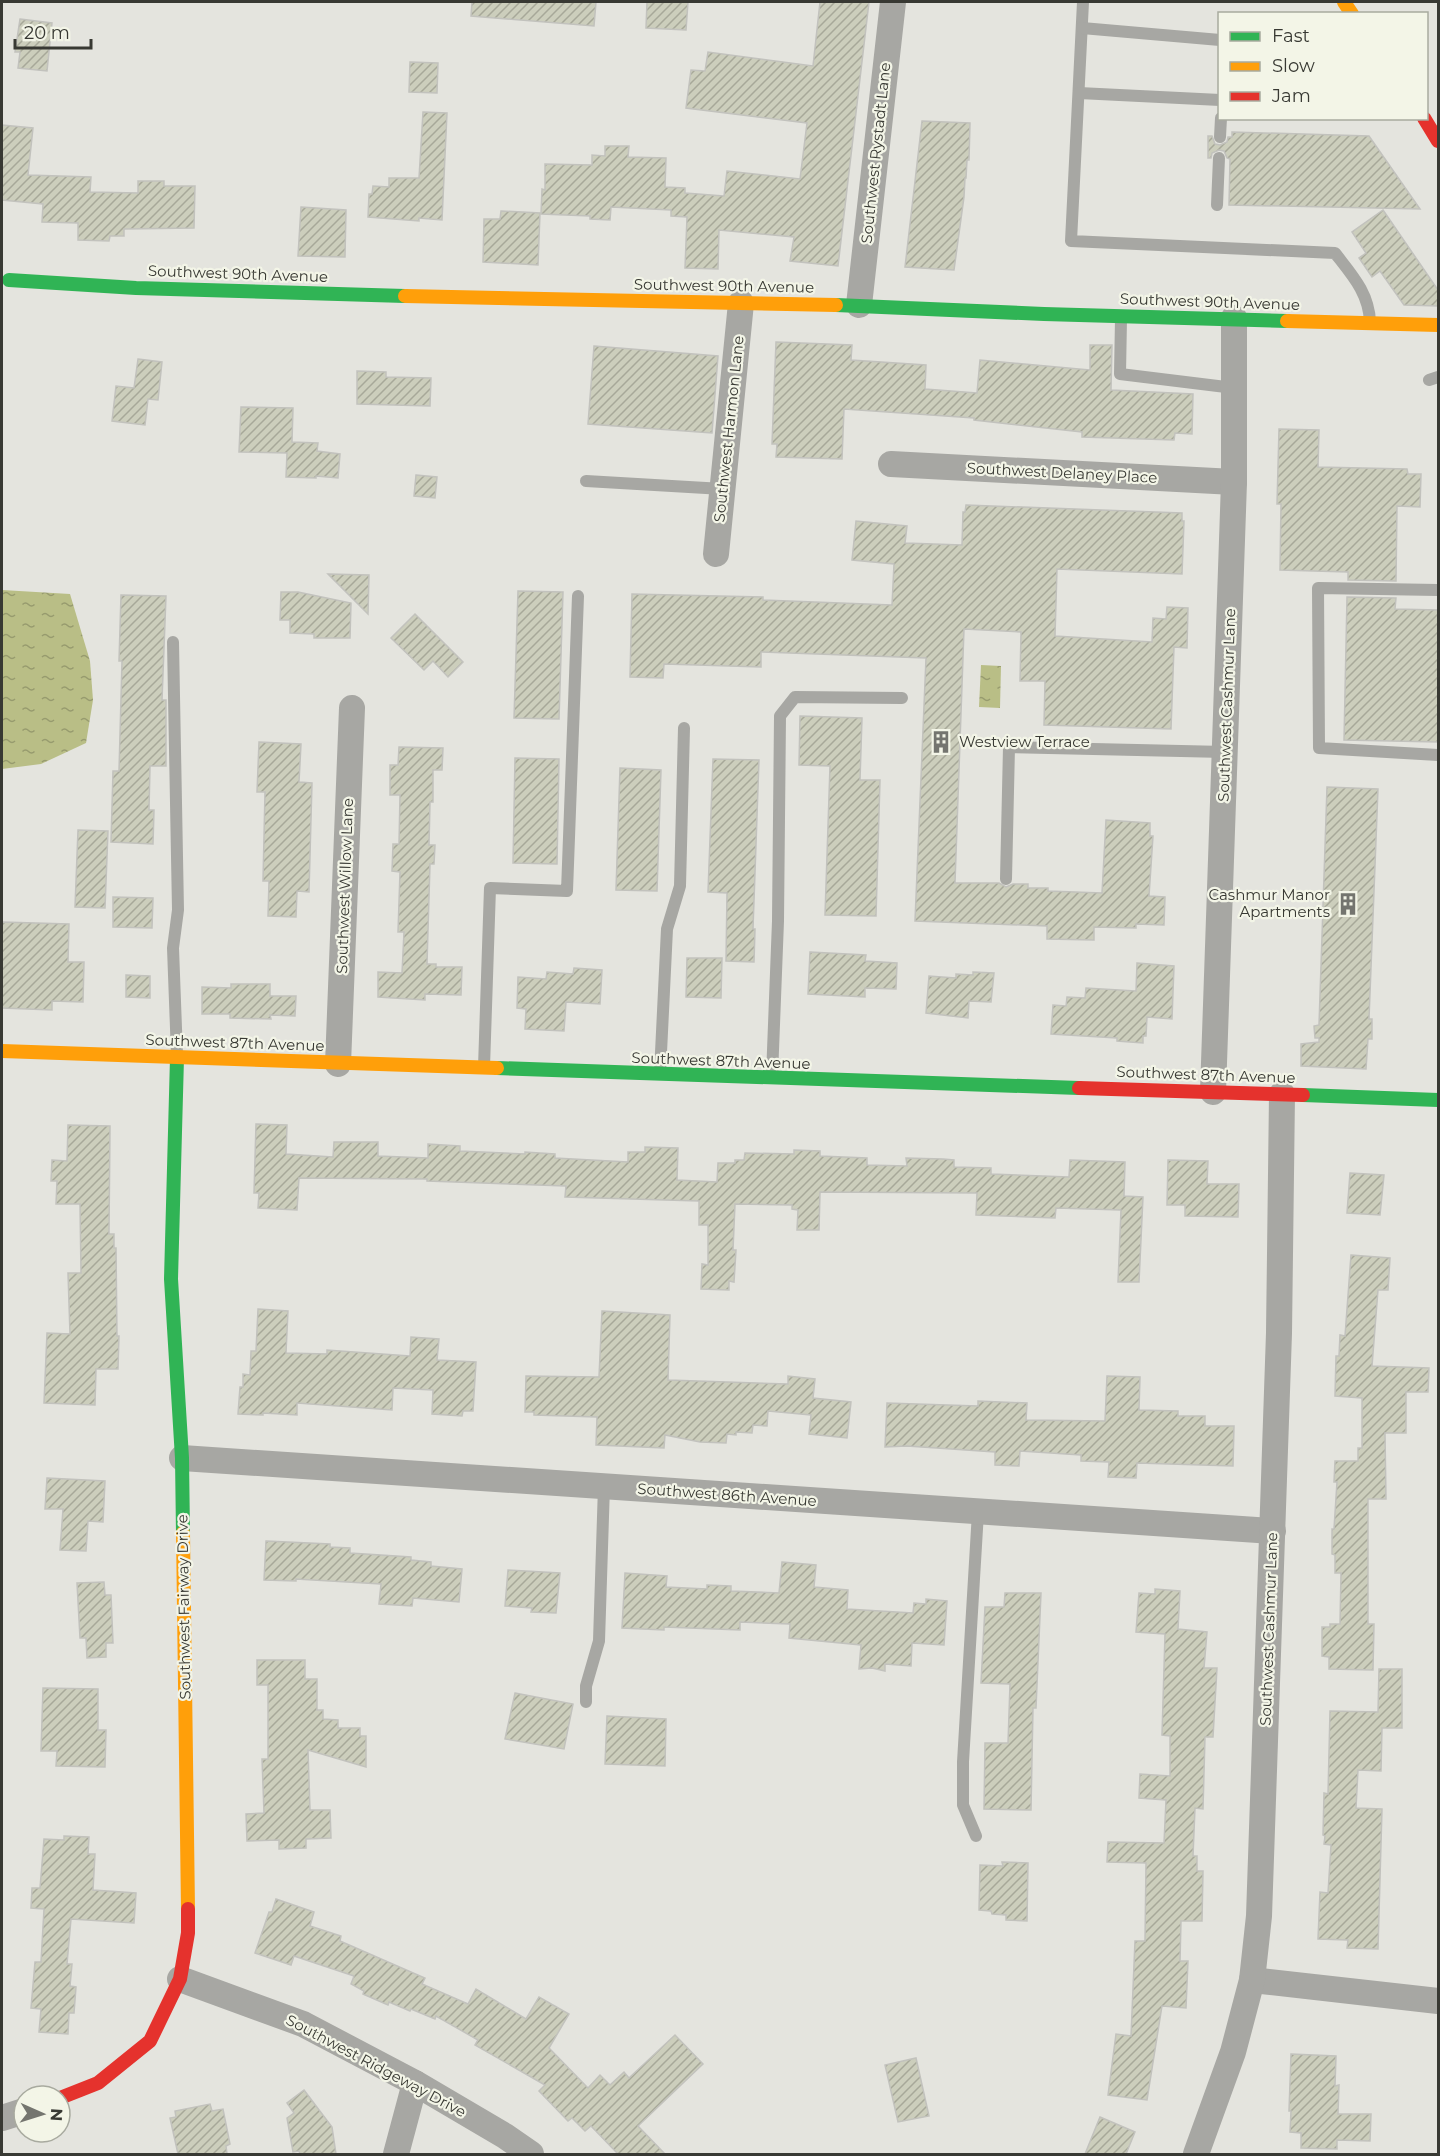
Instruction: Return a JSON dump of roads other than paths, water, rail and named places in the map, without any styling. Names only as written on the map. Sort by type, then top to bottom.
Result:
[{"type":"street","name":"Southwest Rystadt Lane","points":[[859,305],[893,2]]},
{"type":"street","points":[[1425,120],[1438,141]]},
{"type":"street","name":"Southwest 90th Avenue","points":[[9,280],[147,288],[859,305],[1438,325]]},
{"type":"street","name":"Southwest Harmon Lane","points":[[716,554],[741,303]]},
{"type":"street","name":"Southwest Cashmur Lane","points":[[1214,1092],[1234,482],[1234,318]]},
{"type":"street","name":"Southwest Delaney Place","points":[[891,464],[1234,482]]},
{"type":"street","name":"Southwest Willow Lane","points":[[338,1064],[352,708]]},
{"type":"street","name":"Southwest 87th Avenue","points":[[2,1051],[1438,1100]]},
{"type":"street","name":"Southwest Fairway Drive","points":[[72,2094],[98,2084],[150,2041],[180,1979],[189,1933],[182,1458],[171,1279],[177,1058]]},
{"type":"street","name":"Southwest Cashmur Lane","points":[[1196,2154],[1233,2052],[1252,1980],[1259,1916],[1279,1333],[1282,1094]]},
{"type":"street","name":"Southwest 86th Avenue","points":[[182,1458],[1273,1531]]},
{"type":"street","name":"Southwest Ridgeway Drive","points":[[180,1979],[303,2024],[415,2083],[531,2154]]},
{"type":"street","points":[[1252,1980],[1438,2001]]},
{"type":"street","points":[[396,2154],[415,2083]]},
{"type":"lane","points":[[1083,2],[1071,241],[1335,253],[1362,287],[1370,308],[1370,323]]},
{"type":"lane","points":[[1082,28],[1218,40]]},
{"type":"lane","points":[[1079,93],[1218,100]]},
{"type":"lane","points":[[1220,137],[1221,120]]},
{"type":"lane","points":[[1217,205],[1219,158]]},
{"type":"lane","points":[[1120,315],[1120,374],[1234,388]]},
{"type":"lane","points":[[586,481],[723,489]]},
{"type":"lane","points":[[1438,590],[1318,588],[1319,748],[1438,755]]},
{"type":"lane","points":[[483,1069],[490,888],[567,891],[578,596]]},
{"type":"lane","points":[[173,642],[178,910],[173,948],[177,1058]]},
{"type":"lane","points":[[772,1079],[778,921],[780,716],[795,697],[902,699]]},
{"type":"lane","points":[[660,1075],[667,929],[680,886],[684,728]]},
{"type":"lane","points":[[1006,879],[1009,747],[1225,752]]},
{"type":"lane","points":[[586,1702],[586,1686],[599,1641],[604,1486]]},
{"type":"lane","points":[[976,1836],[963,1805],[963,1762],[978,1512]]},
{"type":"water","points":[[2,590],[70,594],[90,661],[93,700],[86,743],[41,764],[2,769]]},
{"type":"water","points":[[981,665],[1001,666],[1000,708],[979,707]]},
{"type":"place","name":"Westview Terrace","points":[[941,742]]},
{"type":"place","name":"Cashmur Manor Apartments","points":[[1348,904]]}]
